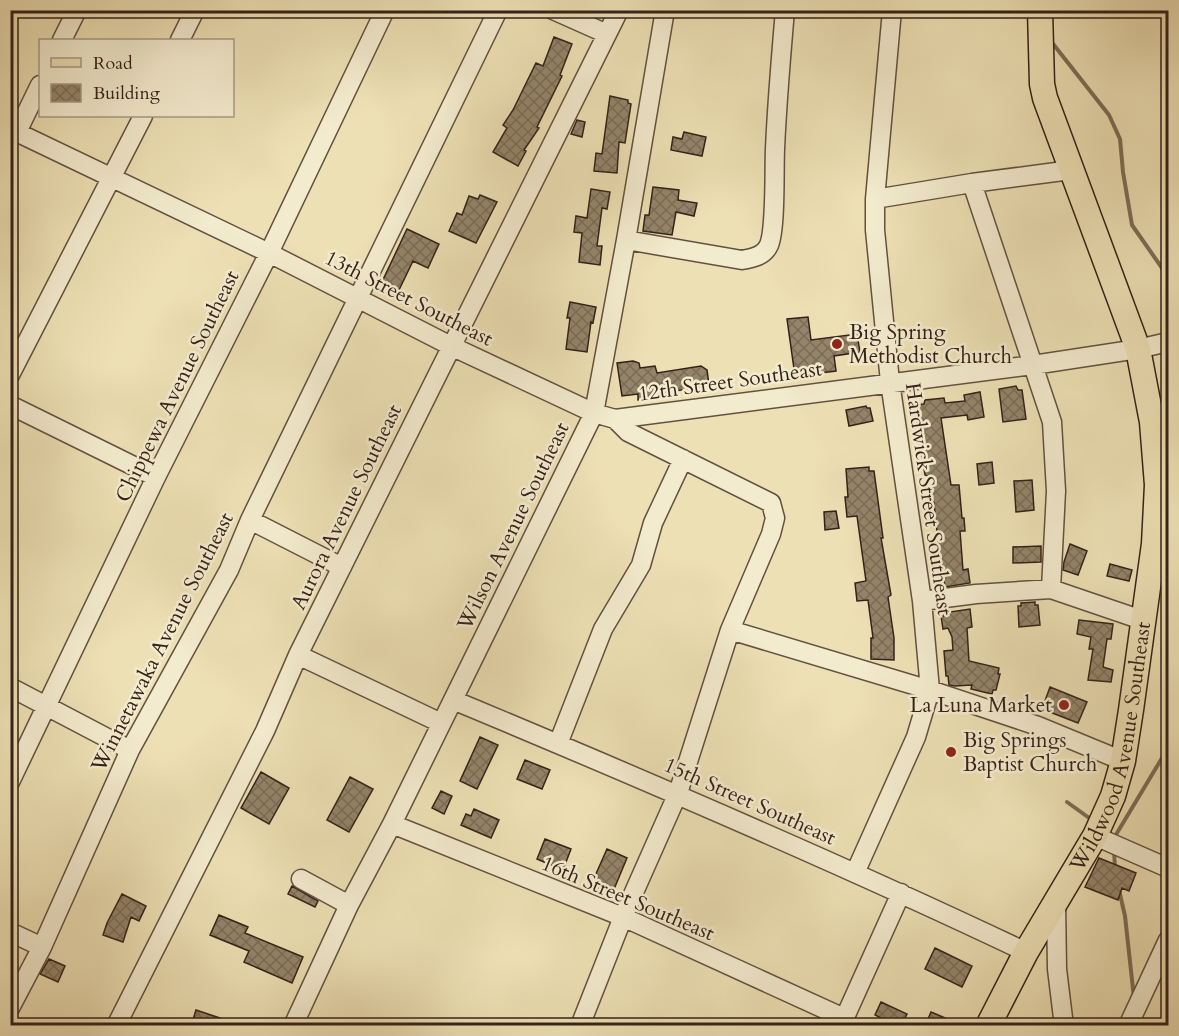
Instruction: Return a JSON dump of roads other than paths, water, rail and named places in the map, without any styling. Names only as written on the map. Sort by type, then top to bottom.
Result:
[{"type":"main road","name":"Wildwood Avenue Southeast","points":[[988,1026],[1026,951],[1095,836],[1113,796],[1123,760],[1154,544],[1157,484],[1152,422],[1138,349],[1045,98],[1042,84],[1040,10]]},
{"type":"street","points":[[62,39],[77,10]]},
{"type":"street","points":[[180,39],[195,10]]},
{"type":"street","name":"Chippewa Avenue Southeast","points":[[10,782],[156,477],[269,253],[385,10]]},
{"type":"street","name":"Winnetawaka Avenue Southeast","points":[[10,1008],[42,947],[130,750],[229,570],[250,520],[498,10]]},
{"type":"street","points":[[553,10],[607,34]]},
{"type":"street","name":"Aurora Avenue Southeast","points":[[116,1026],[265,731],[298,655],[619,10]]},
{"type":"street","name":"Wilson Avenue Southeast","points":[[293,1026],[349,905],[392,824],[594,413],[665,10]]},
{"type":"street","points":[[626,240],[742,260],[765,252],[770,243],[776,116],[785,10]]},
{"type":"street","name":"Hardwick Street Southeast","points":[[855,873],[916,737],[930,690],[922,601],[890,382],[875,230],[875,199],[892,10]]},
{"type":"street","points":[[14,130],[39,87]]},
{"type":"street","points":[[10,375],[142,117]]},
{"type":"street","name":"13th Street Southeast","points":[[14,130],[269,253],[451,346],[594,413],[615,419],[628,432],[771,503],[775,518],[771,534],[730,630]]},
{"type":"street","points":[[875,199],[1071,170]]},
{"type":"street","points":[[972,183],[1052,422],[1056,491],[1051,589]]},
{"type":"street","name":"12th Street Southeast","points":[[615,419],[1033,365],[1138,349],[1168,342]]},
{"type":"street","points":[[10,405],[156,477]]},
{"type":"street","points":[[558,744],[603,630],[641,565],[653,523],[682,459]]},
{"type":"street","points":[[250,520],[342,567]]},
{"type":"street","points":[[922,601],[976,594],[1051,589],[1142,620]]},
{"type":"street","points":[[580,1026],[623,917],[678,794],[730,630],[930,690],[1038,726],[1123,760]]},
{"type":"street","points":[[298,655],[441,723]]},
{"type":"street","points":[[10,687],[130,750]]},
{"type":"street","name":"15th Street Southeast","points":[[453,700],[678,794],[1026,951]]},
{"type":"street","name":"16th Street Southeast","points":[[392,824],[623,917],[843,1022]]},
{"type":"street","points":[[1095,836],[1168,868]]},
{"type":"street","points":[[301,879],[349,905]]},
{"type":"street","points":[[843,1022],[901,893]]},
{"type":"street","points":[[1056,902],[1057,969],[1064,1026]]},
{"type":"street","points":[[10,932],[42,947]]},
{"type":"street","points":[[1128,1026],[1168,940]]},
{"type":"waterway","points":[[1025,10],[1031,18]]},
{"type":"waterway","points":[[1050,40],[1109,115],[1120,139],[1132,225],[1162,268],[1168,284]]},
{"type":"waterway","points":[[1114,838],[1168,748]]},
{"type":"waterway","points":[[1067,802],[1092,820]]},
{"type":"waterway","points":[[1114,851],[1115,868]]},
{"type":"waterway","points":[[1119,890],[1125,916],[1134,998]]},
{"type":"place","name":"Big Spring Methodist Church","points":[[837,344]]},
{"type":"place","name":"La Luna Market","points":[[1064,705]]},
{"type":"place","name":"Big Springs Baptist Church","points":[[951,752]]}]
